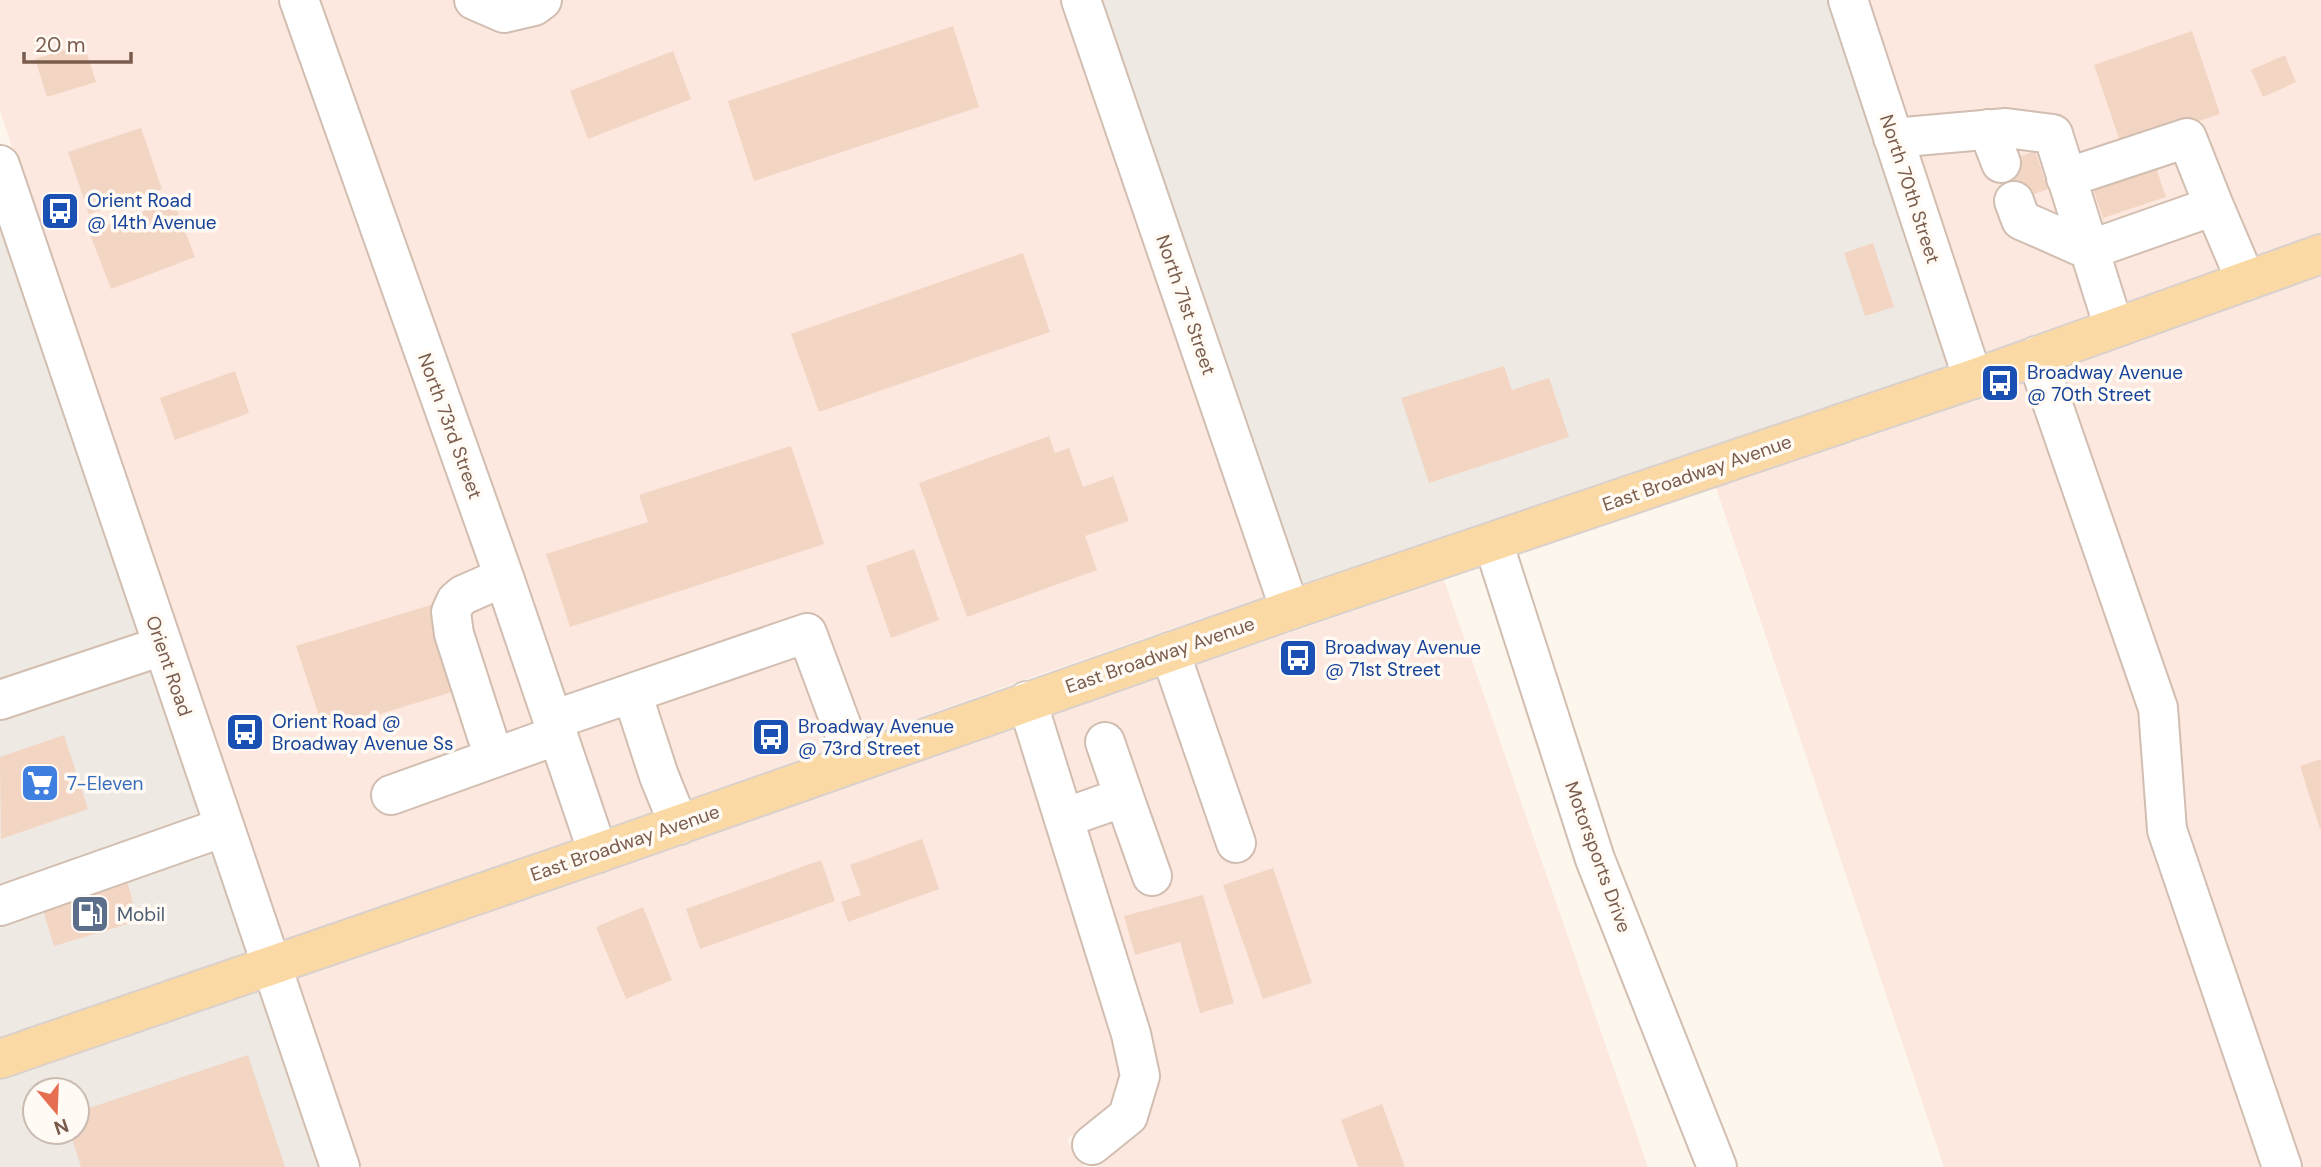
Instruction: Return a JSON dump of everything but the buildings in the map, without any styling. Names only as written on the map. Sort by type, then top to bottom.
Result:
[{"type":"main road","name":"East Broadway Avenue","points":[[0,1059],[679,825],[1290,610],[1973,379],[2321,254]]},
{"type":"street","name":"North 73rd Street","points":[[299,0],[504,577],[598,853]]},
{"type":"street","points":[[474,0],[505,13],[534,6],[542,0]]},
{"type":"street","name":"North 71st Street","points":[[1081,0],[1290,610]]},
{"type":"street","name":"North 70th Street","points":[[1847,0],[1973,379]]},
{"type":"street","points":[[1893,138],[1994,146],[2006,128],[2053,134],[2114,328]]},
{"type":"street","points":[[2066,178],[2187,138],[2246,281]]},
{"type":"street","name":"Orient Road","points":[[0,165],[14,249],[162,646],[340,1167]]},
{"type":"street","points":[[2014,201],[2021,220],[2089,250],[2214,206]]},
{"type":"street","points":[[2036,356],[2158,708],[2167,830],[2282,1167]]},
{"type":"street","name":"Motorsports Drive","points":[[1493,542],[1595,859],[1717,1167]]},
{"type":"street","points":[[494,758],[454,634],[451,612],[456,601],[463,595],[504,577]]},
{"type":"street","points":[[391,795],[494,758],[632,693],[807,633],[855,762]]},
{"type":"street","points":[[0,700],[162,646]]},
{"type":"street","points":[[1170,652],[1236,844]]},
{"type":"street","points":[[632,693],[659,776],[679,825]]},
{"type":"street","points":[[1027,701],[1131,1034],[1140,1076],[1128,1116],[1092,1145]]},
{"type":"street","points":[[1105,742],[1152,876]]},
{"type":"street","points":[[1064,818],[1124,797]]},
{"type":"street","points":[[0,906],[224,827]]},
{"type":"shaded area","points":[[0,0],[280,0],[487,583],[574,840],[282,940],[0,111]]},
{"type":"shaded area","points":[[319,0],[1062,0],[1266,596],[609,828]]},
{"type":"shaded area","points":[[1100,0],[1828,0],[1949,365],[1301,584]]},
{"type":"shaded area","points":[[1867,0],[2321,0],[2321,233],[1983,353]]},
{"type":"shaded area","points":[[0,225],[247,952],[0,1037]]},
{"type":"shaded area","points":[[2321,276],[2321,1167],[1944,1167],[1716,488],[1997,392]]},
{"type":"shaded area","points":[[1444,580],[1648,1167],[1097,1167],[1140,1133],[1146,1124],[1157,1083],[1050,715]]},
{"type":"shaded area","points":[[1016,727],[1113,1038],[1120,1074],[1112,1103],[1067,1140],[1085,1167],[360,1167],[295,979]]},
{"type":"shaded area","points":[[260,991],[321,1167],[0,1167],[0,1081]]},
{"type":"place","name":"Orient Road @ 14th Avenue","points":[[60,211]]},
{"type":"place","name":"Broadway Avenue @ 70th Street","points":[[2000,383]]},
{"type":"place","name":"Broadway Avenue @ 71st Street","points":[[1298,658]]},
{"type":"place","name":"Orient Road @ Broadway Avenue Ss","points":[[245,732]]},
{"type":"place","name":"Broadway Avenue @ 73rd Street","points":[[771,737]]},
{"type":"place","name":"7-Eleven","points":[[40,783]]},
{"type":"place","name":"Mobil","points":[[90,914]]}]
